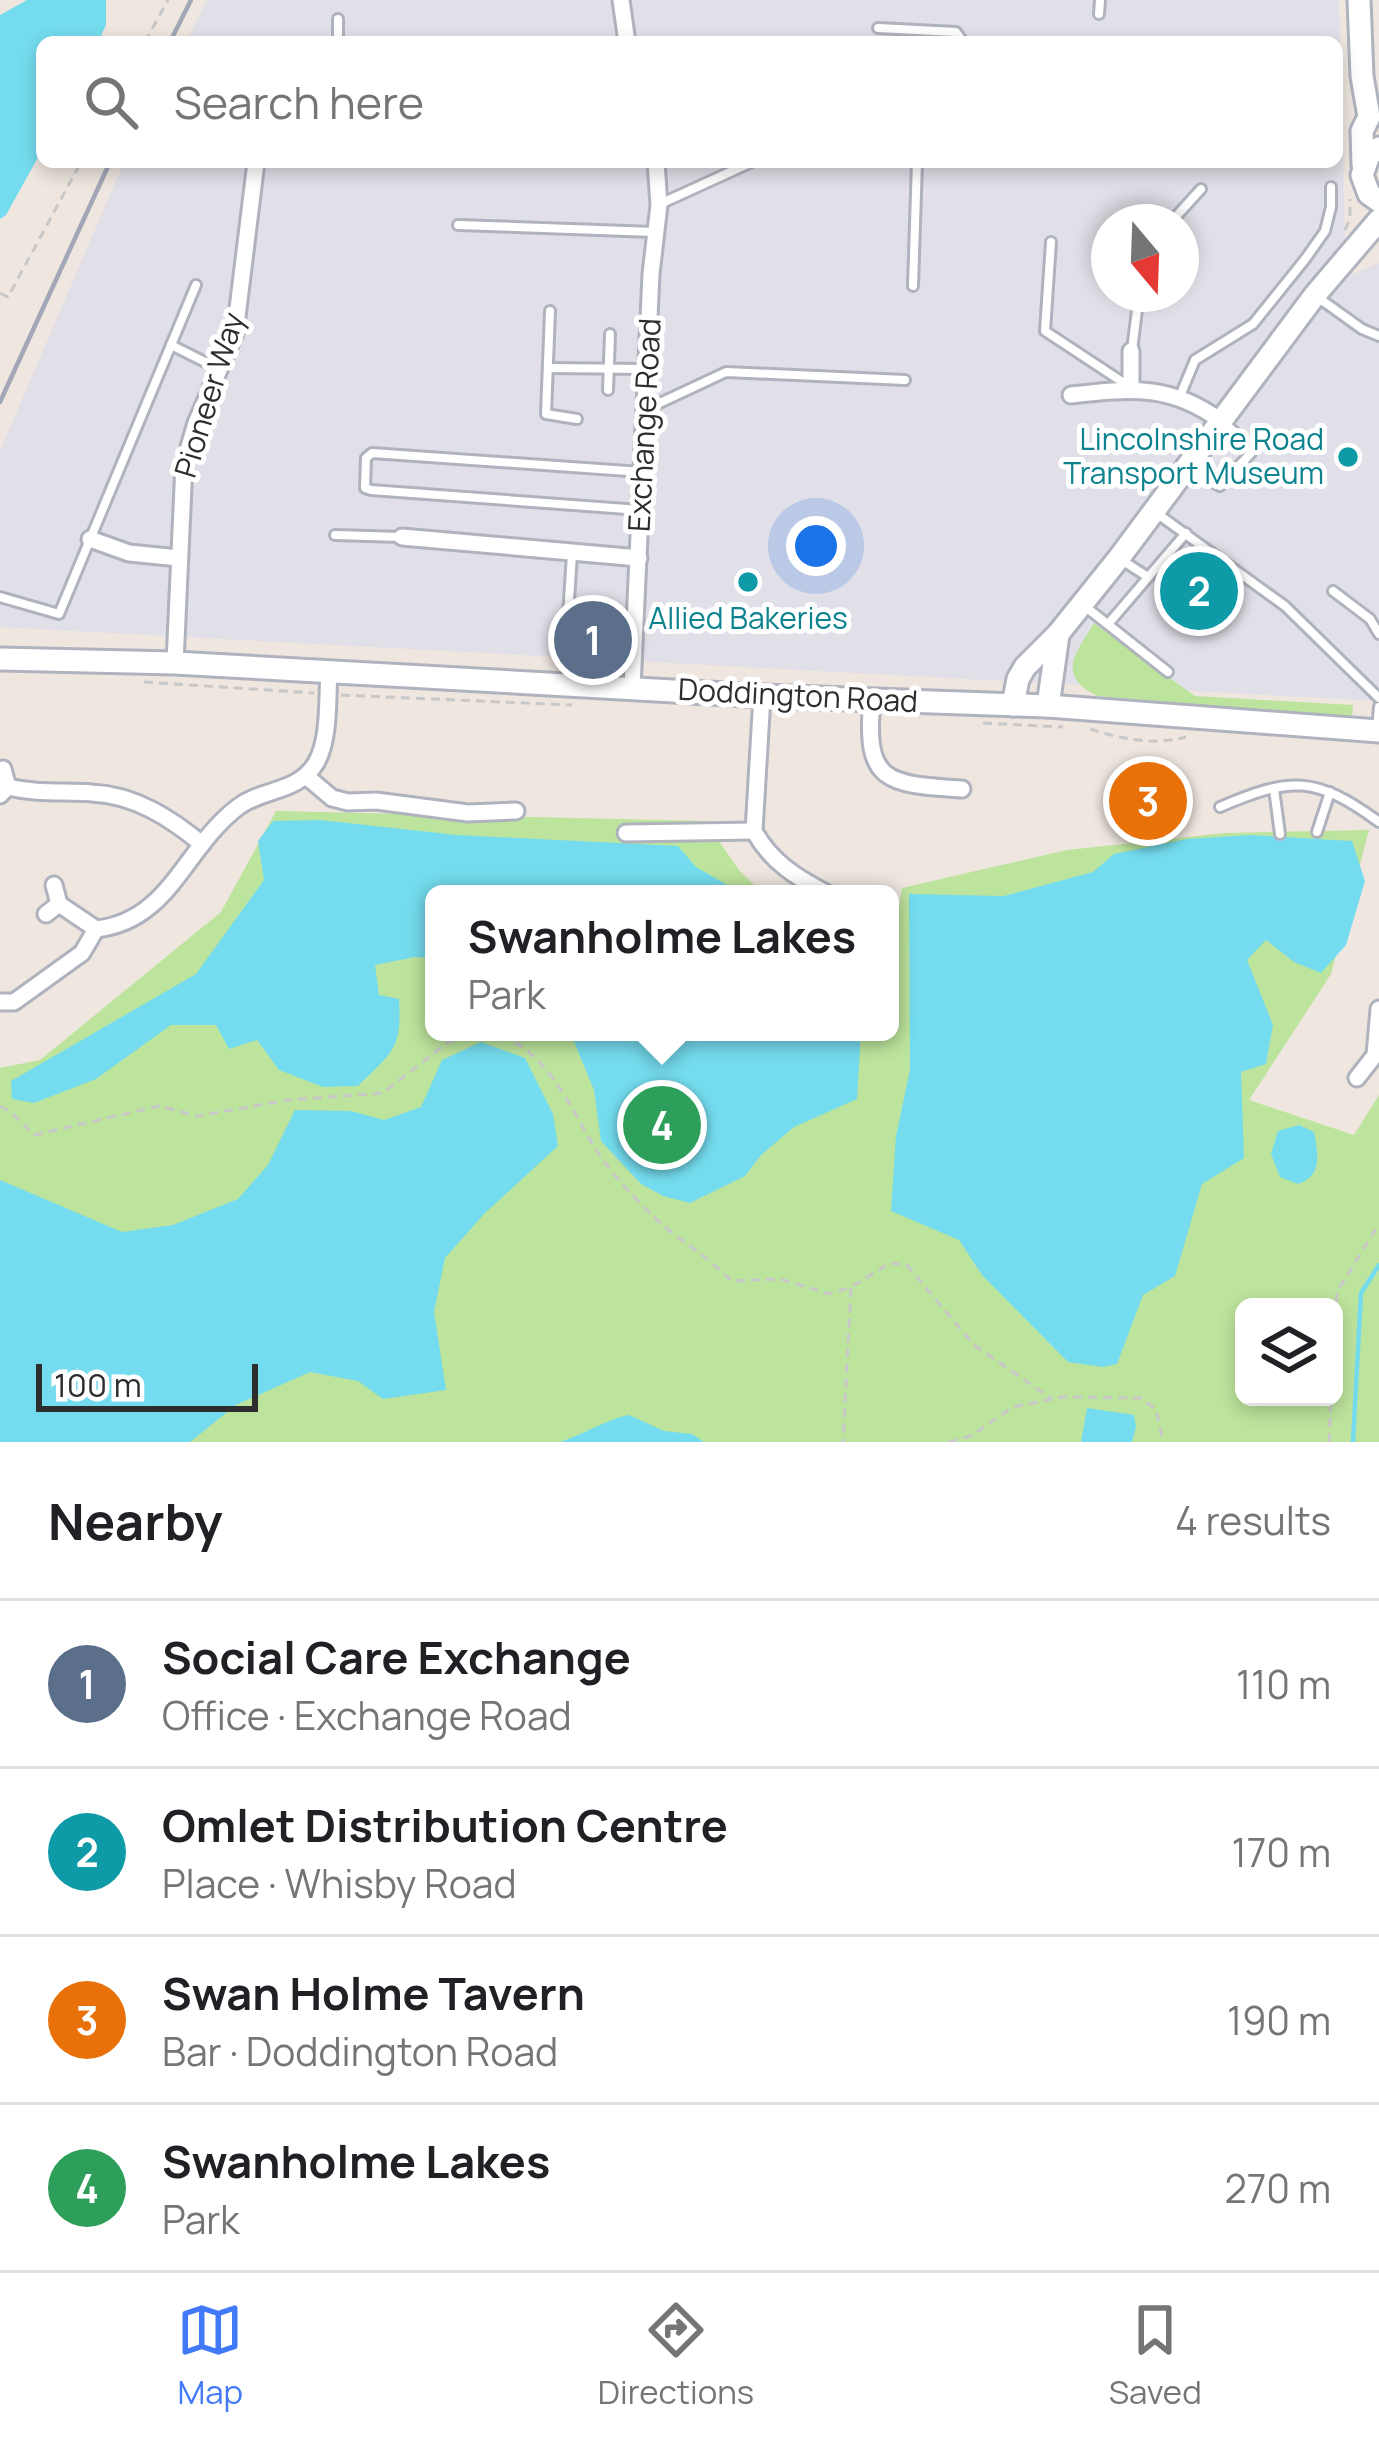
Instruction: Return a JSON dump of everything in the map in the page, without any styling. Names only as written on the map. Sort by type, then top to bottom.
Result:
[{"type":"main road","points":[[1359,0],[1362,76],[1374,123],[1361,131],[1364,184]]},
{"type":"main road","points":[[1013,706],[1025,667],[1119,558],[1315,296],[1348,243],[1379,148]]},
{"type":"main road","points":[[1348,243],[1379,220]]},
{"type":"main road","points":[[1048,706],[1058,634]]},
{"type":"main road","name":"Doddington Road","points":[[0,659],[175,663],[762,696],[1048,706],[1378,731]]},
{"type":"street","points":[[621,0],[626,36]]},
{"type":"street","name":"Pioneer Way","points":[[175,663],[184,464],[196,423],[235,333],[255,168]]},
{"type":"street","name":"Exchange Road","points":[[632,688],[659,205],[656,168]]},
{"type":"street","points":[[1131,351],[1131,388]]},
{"type":"street","points":[[1071,395],[1131,388],[1180,396],[1222,422]]},
{"type":"street","points":[[402,537],[639,558]]},
{"type":"street","points":[[90,539],[129,553],[179,558]]},
{"type":"street","points":[[54,885],[52,909],[96,929],[129,923],[150,908],[202,844],[245,802],[306,776],[320,756],[329,672]]},
{"type":"street","points":[[762,696],[754,831],[765,850],[811,885]]},
{"type":"street","points":[[872,699],[868,744],[875,764],[890,778],[914,786],[962,789]]},
{"type":"street","points":[[3,769],[4,791],[95,793],[135,802],[202,844]]},
{"type":"street","points":[[306,776],[332,798],[348,802],[468,813],[516,811]]},
{"type":"street","points":[[626,832],[754,831]]},
{"type":"street","points":[[0,1002],[22,997],[82,953],[96,929]]},
{"type":"street","points":[[0,991],[22,997]]},
{"type":"street","points":[[1357,1078],[1375,1055],[1379,1009]]},
{"type":"lane","points":[[1099,14],[1100,0]]},
{"type":"lane","points":[[338,19],[338,36]]},
{"type":"lane","points":[[878,28],[956,32],[959,36]]},
{"type":"lane","points":[[659,205],[739,168]]},
{"type":"lane","points":[[913,286],[917,168]]},
{"type":"lane","points":[[1180,396],[1195,360],[1253,324],[1306,258],[1325,231],[1331,187]]},
{"type":"lane","points":[[1188,204],[1201,189]]},
{"type":"lane","points":[[458,225],[656,232]]},
{"type":"lane","points":[[1051,242],[1045,331],[1131,388]]},
{"type":"lane","points":[[0,597],[59,614],[196,285]]},
{"type":"lane","points":[[1315,296],[1379,336]]},
{"type":"lane","points":[[550,311],[546,415],[577,419]]},
{"type":"lane","points":[[1131,351],[1136,312]]},
{"type":"lane","points":[[608,390],[610,334]]},
{"type":"lane","points":[[171,345],[218,369]]},
{"type":"lane","points":[[548,368],[648,369]]},
{"type":"lane","points":[[647,409],[726,372],[905,380]]},
{"type":"lane","points":[[1186,468],[1220,486],[1251,453],[1249,444],[1222,422]]},
{"type":"lane","points":[[641,511],[371,490],[365,488],[366,458],[372,453],[643,472]]},
{"type":"lane","points":[[1154,511],[1285,606],[1379,703],[1378,731]]},
{"type":"lane","points":[[1108,623],[1186,533]]},
{"type":"lane","points":[[335,535],[402,537]]},
{"type":"lane","points":[[568,616],[572,552]]},
{"type":"lane","points":[[1119,558],[1148,577]]},
{"type":"lane","points":[[1333,591],[1370,619],[1379,634]]},
{"type":"lane","points":[[1081,604],[1168,671]]},
{"type":"lane","points":[[1220,807],[1296,782],[1330,792],[1379,822]]},
{"type":"lane","points":[[1274,789],[1280,834]]},
{"type":"lane","points":[[1317,832],[1330,792]]},
{"type":"path","points":[[149,36],[168,0]]},
{"type":"path","points":[[0,293],[8,297],[78,168]]},
{"type":"path","points":[[1348,243],[1350,219],[1364,184]]},
{"type":"path","points":[[143,682],[304,692]]},
{"type":"path","points":[[344,695],[576,705]]},
{"type":"path","points":[[983,723],[1066,727]]},
{"type":"path","points":[[1086,728],[1127,740],[1169,742],[1186,736]]},
{"type":"path","points":[[0,1106],[13,1112],[34,1135],[158,1106],[197,1116],[287,1100],[383,1094],[452,1041]]},
{"type":"path","points":[[513,1041],[547,1066],[600,1156],[653,1217],[731,1281],[780,1279],[829,1294],[851,1287],[890,1263],[907,1265],[974,1345],[1052,1399]]},
{"type":"path","points":[[1337,1298],[1379,1224]]},
{"type":"path","points":[[843,1442],[851,1287]]},
{"type":"path","points":[[949,1442],[971,1436],[1013,1407],[1052,1399],[1140,1398],[1156,1409],[1163,1442]]},
{"type":"path","points":[[1329,1442],[1331,1406]]},
{"type":"shaded area","points":[[207,0],[1339,0],[1340,36],[189,36]]},
{"type":"shaded area","points":[[1343,158],[1346,277],[1379,263],[1379,701],[0,627],[0,451],[121,168],[1343,168]]},
{"type":"green space","points":[[1094,623],[1195,696],[1353,705],[1352,718],[1097,696],[1073,672],[1076,654]]},
{"type":"green space","points":[[276,811],[705,821],[754,885],[425,885],[425,1041],[899,1041],[902,888],[1067,850],[1225,833],[1369,830],[1331,974],[1249,1100],[1354,1135],[1379,1095],[1379,1442],[0,1442],[0,1068],[40,1060],[221,912]]},
{"type":"water","points":[[27,0],[106,0],[101,36],[36,36],[36,161],[0,219],[0,15]]},
{"type":"water","points":[[320,820],[457,835],[678,846],[696,867],[727,885],[425,885],[425,958],[375,965],[379,995],[399,999],[399,1029],[387,1057],[358,1086],[323,1087],[279,1070],[257,1040],[229,1049],[216,1025],[171,1025],[96,1079],[34,1103],[12,1099],[11,1081],[196,974],[264,880],[258,841],[273,821]]},
{"type":"water","points":[[1250,835],[1352,841],[1365,881],[1346,945],[1321,973],[1294,962],[1266,940],[1247,960],[1273,1025],[1266,1064],[1241,1072],[1244,1158],[1202,1184],[1175,1276],[1143,1295],[1117,1364],[1068,1362],[982,1275],[959,1240],[891,1211],[896,1136],[910,1070],[909,894],[1004,896],[1093,872],[1114,854],[1187,839]]},
{"type":"water","points":[[574,1041],[860,1041],[857,1099],[794,1127],[745,1176],[690,1203],[641,1184],[601,1141],[594,1090]]},
{"type":"water","points":[[481,1042],[525,1058],[553,1114],[558,1146],[484,1214],[445,1258],[434,1312],[446,1390],[383,1399],[358,1381],[310,1372],[236,1405],[190,1442],[0,1442],[0,1180],[122,1232],[173,1225],[238,1199],[268,1165],[295,1110],[351,1111],[384,1120],[421,1107],[442,1060]]},
{"type":"water","points":[[1299,1125],[1314,1132],[1317,1156],[1312,1176],[1298,1184],[1280,1177],[1271,1154],[1278,1131]]},
{"type":"water","points":[[1087,1408],[1134,1415],[1132,1442],[1081,1442]]},
{"type":"water","points":[[629,1415],[664,1431],[692,1434],[704,1442],[560,1442]]},
{"type":"waterway","points":[[1353,1442],[1361,1293],[1379,1265]]},
{"type":"railway","points":[[173,36],[191,0]]},
{"type":"railway","points":[[0,402],[107,168]]},
{"type":"place","name":"Lincolnshire Road Transport Museum","points":[[1348,457]]},
{"type":"place","name":"Allied Bakeries","points":[[748,582]]},
{"type":"place","name":"Omlet Distribution Centre","points":[[1199,591]]},
{"type":"place","name":"Social Care Exchange","points":[[593,640]]},
{"type":"place","name":"Swan Holme Tavern","points":[[1148,801]]},
{"type":"place","name":"Swanholme Lakes","points":[[662,1125]]}]
